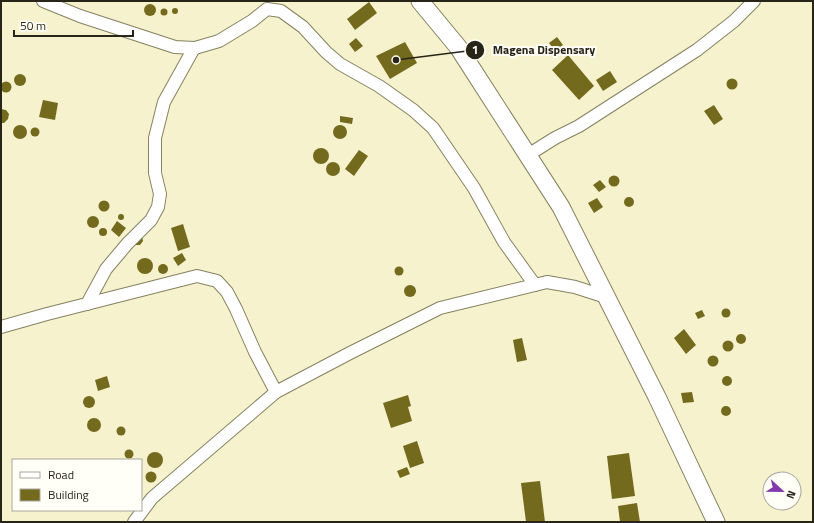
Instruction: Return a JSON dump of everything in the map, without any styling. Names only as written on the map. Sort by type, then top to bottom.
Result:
[{"type":"street","points":[[43,1],[80,16],[175,47],[194,48],[219,41],[252,21],[267,9],[282,11],[302,27],[340,64],[379,86],[413,110],[432,128],[474,188],[504,242],[535,285]]},
{"type":"street","points":[[420,1],[458,47],[561,207],[657,396],[716,522]]},
{"type":"street","points":[[528,155],[578,126],[697,50],[734,21],[754,1]]},
{"type":"street","points":[[87,304],[106,269],[127,244],[151,220],[158,207],[160,194],[155,173],[155,138],[164,102],[194,48]]},
{"type":"street","points":[[1,327],[197,276],[217,281],[227,292],[255,352],[276,392]]},
{"type":"street","points":[[134,522],[152,498],[276,392],[440,308],[547,282],[575,287],[606,297]]},
{"type":"building","points":[[369,2],[377,13],[355,30],[347,19]]},
{"type":"building","points":[[148,4],[152,4],[156,10],[152,16],[148,16],[144,12],[144,8]]},
{"type":"building","points":[[164,8],[167,9],[167,15],[164,16],[161,15],[160,12],[161,9]]},
{"type":"building","points":[[175,8],[178,11],[175,14],[172,11]]},
{"type":"building","points":[[557,37],[563,45],[555,51],[549,43]]},
{"type":"building","points":[[356,38],[363,46],[355,52],[349,44]]},
{"type":"building","points":[[405,42],[417,63],[390,79],[376,56]]},
{"type":"building","points":[[568,55],[594,86],[579,100],[552,70]]},
{"type":"building","points":[[610,71],[617,82],[603,91],[596,80]]},
{"type":"building","points":[[20,74],[24,76],[26,80],[24,84],[20,86],[16,84],[14,80],[16,76]]},
{"type":"building","points":[[730,79],[734,79],[736,80],[736,88],[730,89],[727,86],[727,82]]},
{"type":"building","points":[[4,82],[8,82],[10,83],[10,91],[4,92],[1,89],[1,85]]},
{"type":"building","points":[[43,100],[58,103],[55,120],[39,117]]},
{"type":"building","points":[[714,105],[723,119],[714,125],[704,111]]},
{"type":"building","points":[[1,109],[6,110],[9,114],[8,119],[4,123],[1,123]]},
{"type":"building","points":[[340,116],[353,118],[352,124],[340,122]]},
{"type":"building","points":[[17,125],[23,125],[27,129],[27,135],[23,139],[17,139],[13,135],[13,129]]},
{"type":"building","points":[[337,125],[343,125],[347,129],[347,135],[343,139],[337,139],[333,135],[333,129]]},
{"type":"building","points":[[33,128],[37,128],[39,132],[37,136],[33,136],[31,134],[31,130]]},
{"type":"building","points":[[321,148],[328,153],[329,156],[324,163],[321,164],[314,159],[313,156],[318,149]]},
{"type":"building","points":[[359,150],[368,156],[354,176],[345,169]]},
{"type":"building","points":[[330,162],[336,162],[340,166],[340,172],[336,176],[330,176],[326,172],[326,166]]},
{"type":"building","points":[[614,175],[618,177],[620,181],[618,185],[614,187],[610,185],[608,181],[610,177]]},
{"type":"building","points":[[600,180],[606,187],[599,192],[593,185]]},
{"type":"building","points":[[627,197],[631,197],[634,202],[631,207],[627,207],[624,204],[624,200]]},
{"type":"building","points":[[597,198],[603,207],[594,213],[588,203]]},
{"type":"building","points":[[104,200],[108,202],[110,206],[108,210],[104,212],[100,210],[98,206],[100,202]]},
{"type":"building","points":[[121,214],[124,217],[121,220],[118,217]]},
{"type":"building","points":[[93,216],[97,218],[99,222],[97,226],[93,228],[89,226],[87,222],[89,218]]},
{"type":"building","points":[[117,221],[126,228],[119,237],[111,230]]},
{"type":"building","points":[[183,224],[190,247],[178,251],[171,228]]},
{"type":"building","points":[[101,228],[105,228],[107,232],[105,236],[101,236],[99,234],[99,230]]},
{"type":"building","points":[[142,236],[143,241],[140,245],[133,245]]},
{"type":"building","points":[[182,253],[186,260],[178,266],[173,258]]},
{"type":"building","points":[[145,258],[152,263],[153,266],[148,273],[145,274],[138,269],[137,266],[142,259]]},
{"type":"building","points":[[161,264],[165,264],[167,265],[167,273],[161,274],[158,271],[158,267]]},
{"type":"building","points":[[399,266],[404,271],[399,276],[394,271]]},
{"type":"building","points":[[408,285],[412,285],[416,291],[412,297],[408,297],[404,293],[404,289]]},
{"type":"building","points":[[726,308],[731,313],[726,318],[721,313]]},
{"type":"building","points":[[702,310],[705,316],[698,319],[695,313]]},
{"type":"building","points":[[684,329],[696,345],[686,354],[674,338]]},
{"type":"building","points":[[741,334],[746,339],[741,344],[736,339]]},
{"type":"building","points":[[522,338],[527,360],[517,362],[513,340]]},
{"type":"building","points":[[728,340],[732,342],[734,346],[732,350],[728,352],[724,350],[722,346],[724,342]]},
{"type":"building","points":[[713,355],[717,357],[719,361],[717,365],[713,367],[709,365],[707,361],[709,357]]},
{"type":"building","points":[[107,376],[110,387],[98,391],[95,380]]},
{"type":"building","points":[[725,376],[729,376],[731,377],[731,385],[725,386],[722,383],[722,379]]},
{"type":"building","points":[[692,392],[694,402],[683,403],[681,393]]},
{"type":"building","points":[[408,395],[411,406],[408,407],[412,421],[391,428],[383,403]]},
{"type":"building","points":[[91,396],[94,397],[94,407],[87,408],[84,407],[83,400],[84,397]]},
{"type":"building","points":[[724,406],[728,406],[730,407],[730,415],[724,416],[721,413],[721,409]]},
{"type":"building","points":[[91,418],[97,418],[101,422],[101,428],[97,432],[91,432],[87,428],[87,422]]},
{"type":"building","points":[[121,426],[126,431],[121,436],[116,431]]},
{"type":"building","points":[[417,441],[424,463],[410,468],[403,446]]},
{"type":"building","points":[[129,449],[134,454],[129,459],[124,454]]},
{"type":"building","points":[[155,452],[162,457],[163,460],[158,467],[155,468],[148,463],[147,460],[152,453]]},
{"type":"building","points":[[629,453],[635,496],[612,499],[607,456]]},
{"type":"building","points":[[407,467],[410,474],[400,478],[397,471]]},
{"type":"building","points":[[149,472],[153,472],[155,473],[155,481],[149,482],[146,479],[146,475]]},
{"type":"building","points":[[540,481],[545,522],[526,522],[521,483]]},
{"type":"building","points":[[637,503],[640,522],[620,522],[618,506]]},
{"type":"place","name":"Magena Dispensary","points":[[396,60]]}]
